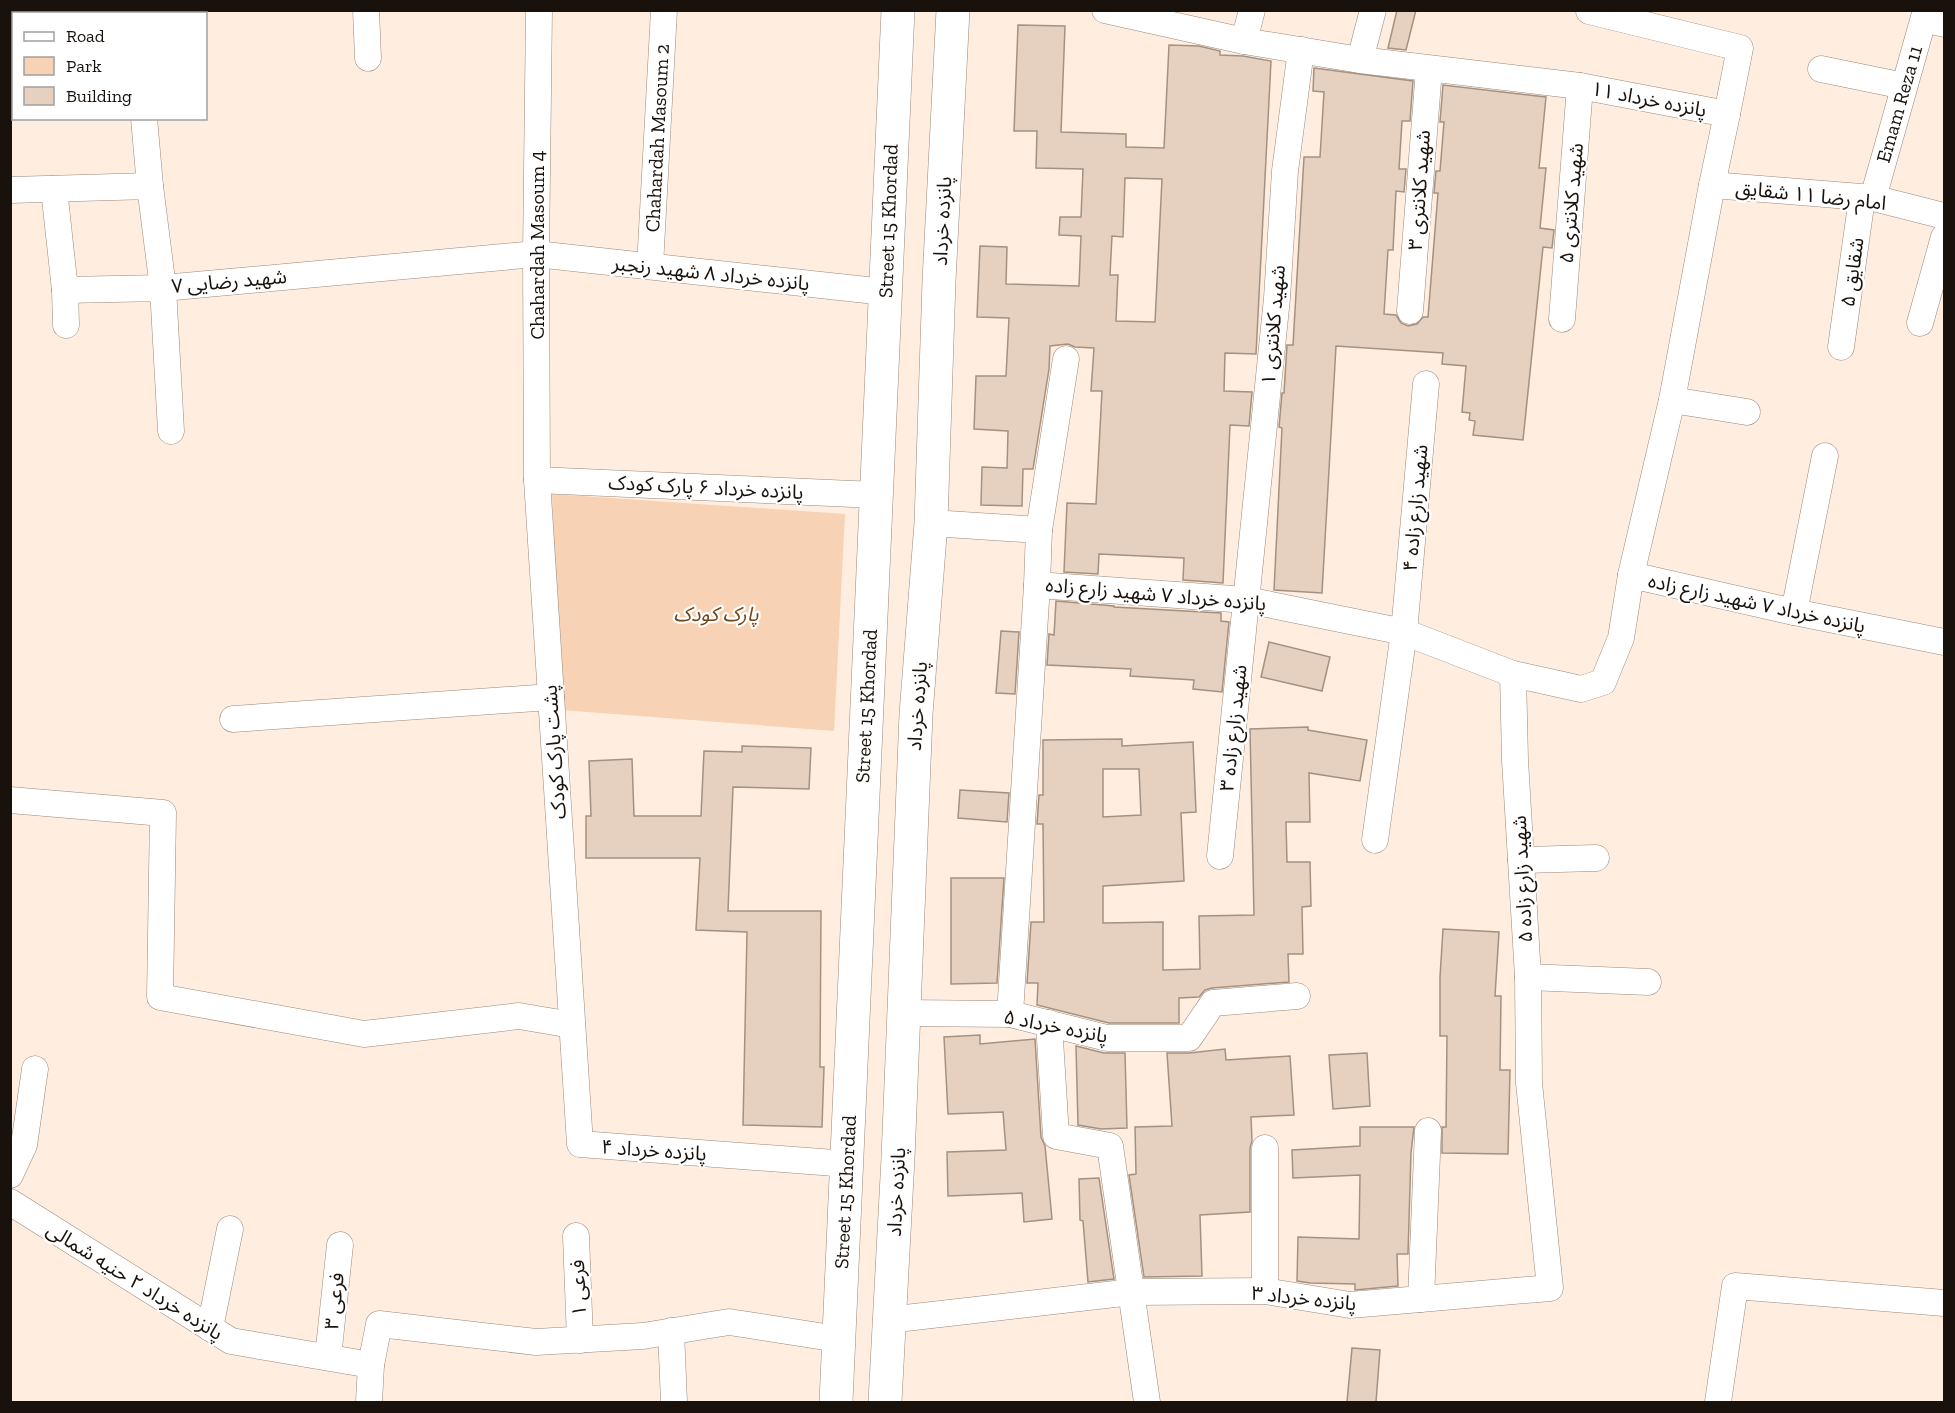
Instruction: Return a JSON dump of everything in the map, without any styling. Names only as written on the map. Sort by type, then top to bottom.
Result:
[{"type":"main road","name":"Street 15 Khordad","points":[[836,1402],[898,10]]},
{"type":"main road","name":"پانزده خرداد","points":[[885,1402],[898,1158],[916,714],[931,523],[939,281],[953,10]]},
{"type":"street","points":[[366,10],[369,58]]},
{"type":"street","name":"Chahardah Masoum 4","points":[[537,480],[536,254],[539,10]]},
{"type":"street","name":"Chahardah Masoum 2","points":[[650,266],[664,10]]},
{"type":"street","name":"پانزده خرداد ۱۱","points":[[1105,10],[1244,41],[1360,60],[1580,86],[1727,114],[1672,400],[1631,575]]},
{"type":"street","points":[[1244,41],[1252,10]]},
{"type":"street","points":[[1360,60],[1373,10]]},
{"type":"street","points":[[1589,11],[1740,48],[1727,114]]},
{"type":"street","name":"Emam Reza 11","points":[[1867,198],[1904,86],[1931,18]]},
{"type":"street","name":"شهید کلانتری ۱","points":[[1247,600],[1277,298],[1285,171],[1301,50]]},
{"type":"street","name":"شهید کلانتری ۳","points":[[1410,311],[1429,69]]},
{"type":"street","points":[[1821,69],[1904,86]]},
{"type":"street","name":"شهید کلانتری ۵","points":[[1562,319],[1580,86]]},
{"type":"street","name":"شهید رضایی ۷","points":[[144,120],[163,288],[536,254]]},
{"type":"street","name":"امام رضا ۱۱ شقایق","points":[[1712,185],[1867,198],[1944,216]]},
{"type":"street","points":[[10,190],[150,186]]},
{"type":"street","points":[[54,189],[65,290],[66,325]]},
{"type":"street","name":"شقایق ۵","points":[[1841,347],[1867,198]]},
{"type":"street","points":[[1920,323],[1944,237]]},
{"type":"street","name":"پانزده خرداد ۸ شهید رنجبر","points":[[536,254],[885,292]]},
{"type":"street","points":[[65,290],[163,288],[171,431]]},
{"type":"street","name":"پانزده خرداد ۷ شهید زارع زاده","points":[[1066,359],[1039,530],[1037,585],[1247,600],[1404,632],[1513,674],[1581,689],[1603,682],[1621,638],[1631,575],[1794,612],[1944,642]]},
{"type":"street","name":"شهید زارع زاده ۴","points":[[1375,840],[1404,632],[1426,384]]},
{"type":"street","points":[[1672,400],[1747,412]]},
{"type":"street","points":[[1794,612],[1826,456]]},
{"type":"street","name":"پانزده خرداد ۶ پارک کودک","points":[[537,480],[876,495]]},
{"type":"street","name":"پشت پارک کودک","points":[[537,480],[572,1025]]},
{"type":"street","points":[[931,523],[1039,530]]},
{"type":"street","points":[[1010,1014],[1037,585]]},
{"type":"street","name":"شهید زارع زاده ۳","points":[[1220,856],[1247,600]]},
{"type":"street","name":"شهید زارع زاده ۵","points":[[1513,674],[1515,760],[1528,977],[1529,1083]]},
{"type":"street","points":[[233,719],[551,697]]},
{"type":"street","points":[[10,800],[163,813],[160,997],[364,1034],[519,1016],[572,1025]]},
{"type":"street","points":[[1521,860],[1596,858]]},
{"type":"street","points":[[1528,977],[1648,982]]},
{"type":"street","name":"پانزده خرداد ۵","points":[[903,1013],[1010,1014],[1107,1038],[1189,1038],[1213,1003],[1297,996]]},
{"type":"street","points":[[1049,1023],[1056,1136],[1110,1146],[1147,1402]]},
{"type":"street","name":"پانزده خرداد ۴","points":[[572,1025],[580,1144],[848,1164]]},
{"type":"street","points":[[10,1175],[24,1145],[35,1069]]},
{"type":"street","name":"پانزده خرداد ۳","points":[[888,1320],[1132,1292],[1265,1291],[1350,1305],[1550,1288],[1529,1083]]},
{"type":"street","points":[[1421,1299],[1428,1131]]},
{"type":"street","points":[[1265,1148],[1265,1291]]},
{"type":"street","name":"پانزده خرداد ۲ حنیه شمالی","points":[[10,1202],[231,1341],[371,1365]]},
{"type":"street","points":[[210,1328],[230,1229]]},
{"type":"street","name":"فرعی ۱","points":[[576,1236],[580,1340]]},
{"type":"street","name":"فرعی ۳","points":[[328,1357],[340,1245]]},
{"type":"street","points":[[1718,1402],[1735,1286],[1944,1303]]},
{"type":"street","points":[[369,1402],[371,1365],[379,1324],[536,1342],[643,1336],[729,1322],[838,1339]]},
{"type":"street","points":[[671,1331],[674,1402]]},
{"type":"green space","name":"پارک کودک","points":[[552,494],[845,514],[834,731],[561,710]]},
{"type":"building","points":[[1397,10],[1416,10],[1406,50],[1388,48]]},
{"type":"building","points":[[1018,25],[1065,26],[1061,132],[1126,134],[1126,147],[1164,148],[1169,45],[1199,46],[1220,51],[1220,55],[1271,61],[1256,354],[1225,353],[1224,391],[1252,392],[1249,426],[1230,425],[1223,583],[1183,580],[1184,558],[1099,554],[1098,574],[1064,572],[1067,503],[1096,504],[1102,391],[1091,391],[1094,348],[1075,347],[1068,344],[1050,346],[1049,369],[1033,469],[1023,469],[1022,506],[981,505],[982,467],[1007,468],[1008,431],[974,429],[976,376],[1006,376],[1009,318],[977,317],[980,246],[1007,247],[1006,284],[1079,286],[1081,236],[1059,235],[1060,217],[1081,217],[1083,169],[1036,168],[1037,131],[1014,131]],"holes":[[[1125,178],[1162,179],[1155,322],[1116,321],[1118,275],[1110,275],[1112,236],[1123,237]]]},
{"type":"building","points":[[1314,68],[1413,81],[1410,121],[1402,121],[1399,169],[1406,169],[1404,192],[1396,191],[1393,250],[1388,250],[1384,314],[1396,315],[1401,323],[1408,326],[1417,324],[1423,317],[1428,317],[1438,193],[1434,193],[1436,171],[1440,171],[1444,122],[1440,122],[1443,85],[1546,97],[1539,168],[1546,168],[1540,228],[1554,230],[1552,248],[1543,247],[1523,440],[1473,435],[1475,421],[1469,420],[1470,413],[1462,412],[1466,366],[1442,364],[1443,353],[1336,346],[1322,593],[1274,590],[1282,428],[1279,427],[1287,345],[1293,345],[1304,157],[1320,157],[1324,92],[1313,91]]},
{"type":"building","points":[[1056,601],[1221,613],[1221,621],[1229,622],[1222,692],[1193,689],[1194,680],[1130,676],[1131,669],[1047,665],[1049,634],[1054,635]]},
{"type":"building","points":[[1001,631],[1019,632],[1015,694],[996,693]]},
{"type":"building","points":[[1269,642],[1330,657],[1322,691],[1261,677]]},
{"type":"building","points":[[1308,727],[1308,730],[1367,740],[1360,781],[1309,773],[1310,822],[1286,822],[1287,862],[1310,862],[1311,906],[1302,907],[1303,954],[1288,954],[1289,982],[1212,988],[1205,990],[1199,997],[1179,998],[1179,1023],[1109,1023],[1037,1005],[1038,983],[1027,983],[1031,922],[1044,922],[1043,824],[1037,824],[1039,795],[1043,795],[1043,740],[1122,739],[1122,746],[1193,742],[1196,812],[1181,813],[1184,881],[1103,886],[1103,923],[1163,922],[1163,970],[1200,969],[1199,916],[1254,915],[1250,729]],"holes":[[[1103,769],[1139,769],[1141,815],[1103,817]]]},
{"type":"building","points":[[742,746],[811,748],[809,789],[733,787],[728,911],[821,911],[820,1067],[824,1067],[822,1127],[743,1125],[747,932],[696,930],[700,858],[586,858],[586,816],[591,816],[589,761],[632,759],[634,816],[701,816],[704,751],[742,752]]},
{"type":"building","points":[[960,790],[1009,793],[1007,822],[958,818]]},
{"type":"building","points":[[951,878],[1004,878],[997,983],[951,984]]},
{"type":"building","points":[[1443,929],[1499,932],[1495,996],[1501,996],[1500,1070],[1510,1070],[1508,1154],[1442,1153],[1442,1127],[1446,1127],[1447,1036],[1440,1036]]},
{"type":"building","points":[[980,1035],[980,1044],[1035,1039],[1041,1137],[1045,1146],[1052,1219],[1024,1222],[1022,1193],[948,1196],[947,1152],[1006,1150],[1003,1112],[948,1114],[944,1037]]},
{"type":"building","points":[[1076,1046],[1104,1053],[1125,1053],[1127,1128],[1101,1129],[1078,1125]]},
{"type":"building","points":[[1225,1049],[1226,1060],[1290,1056],[1294,1115],[1251,1117],[1250,1212],[1200,1215],[1202,1276],[1144,1277],[1129,1175],[1136,1174],[1135,1127],[1172,1126],[1167,1053]]},
{"type":"building","points":[[1367,1053],[1370,1106],[1333,1109],[1329,1055]]},
{"type":"building","points":[[1360,1127],[1414,1127],[1408,1254],[1397,1254],[1398,1286],[1355,1290],[1355,1284],[1297,1281],[1298,1237],[1359,1239],[1360,1175],[1293,1178],[1292,1150],[1360,1146]]},
{"type":"building","points":[[1099,1178],[1114,1279],[1088,1282],[1083,1221],[1080,1220],[1079,1179]]},
{"type":"building","points":[[1352,1348],[1380,1350],[1376,1402],[1347,1402]]}]
